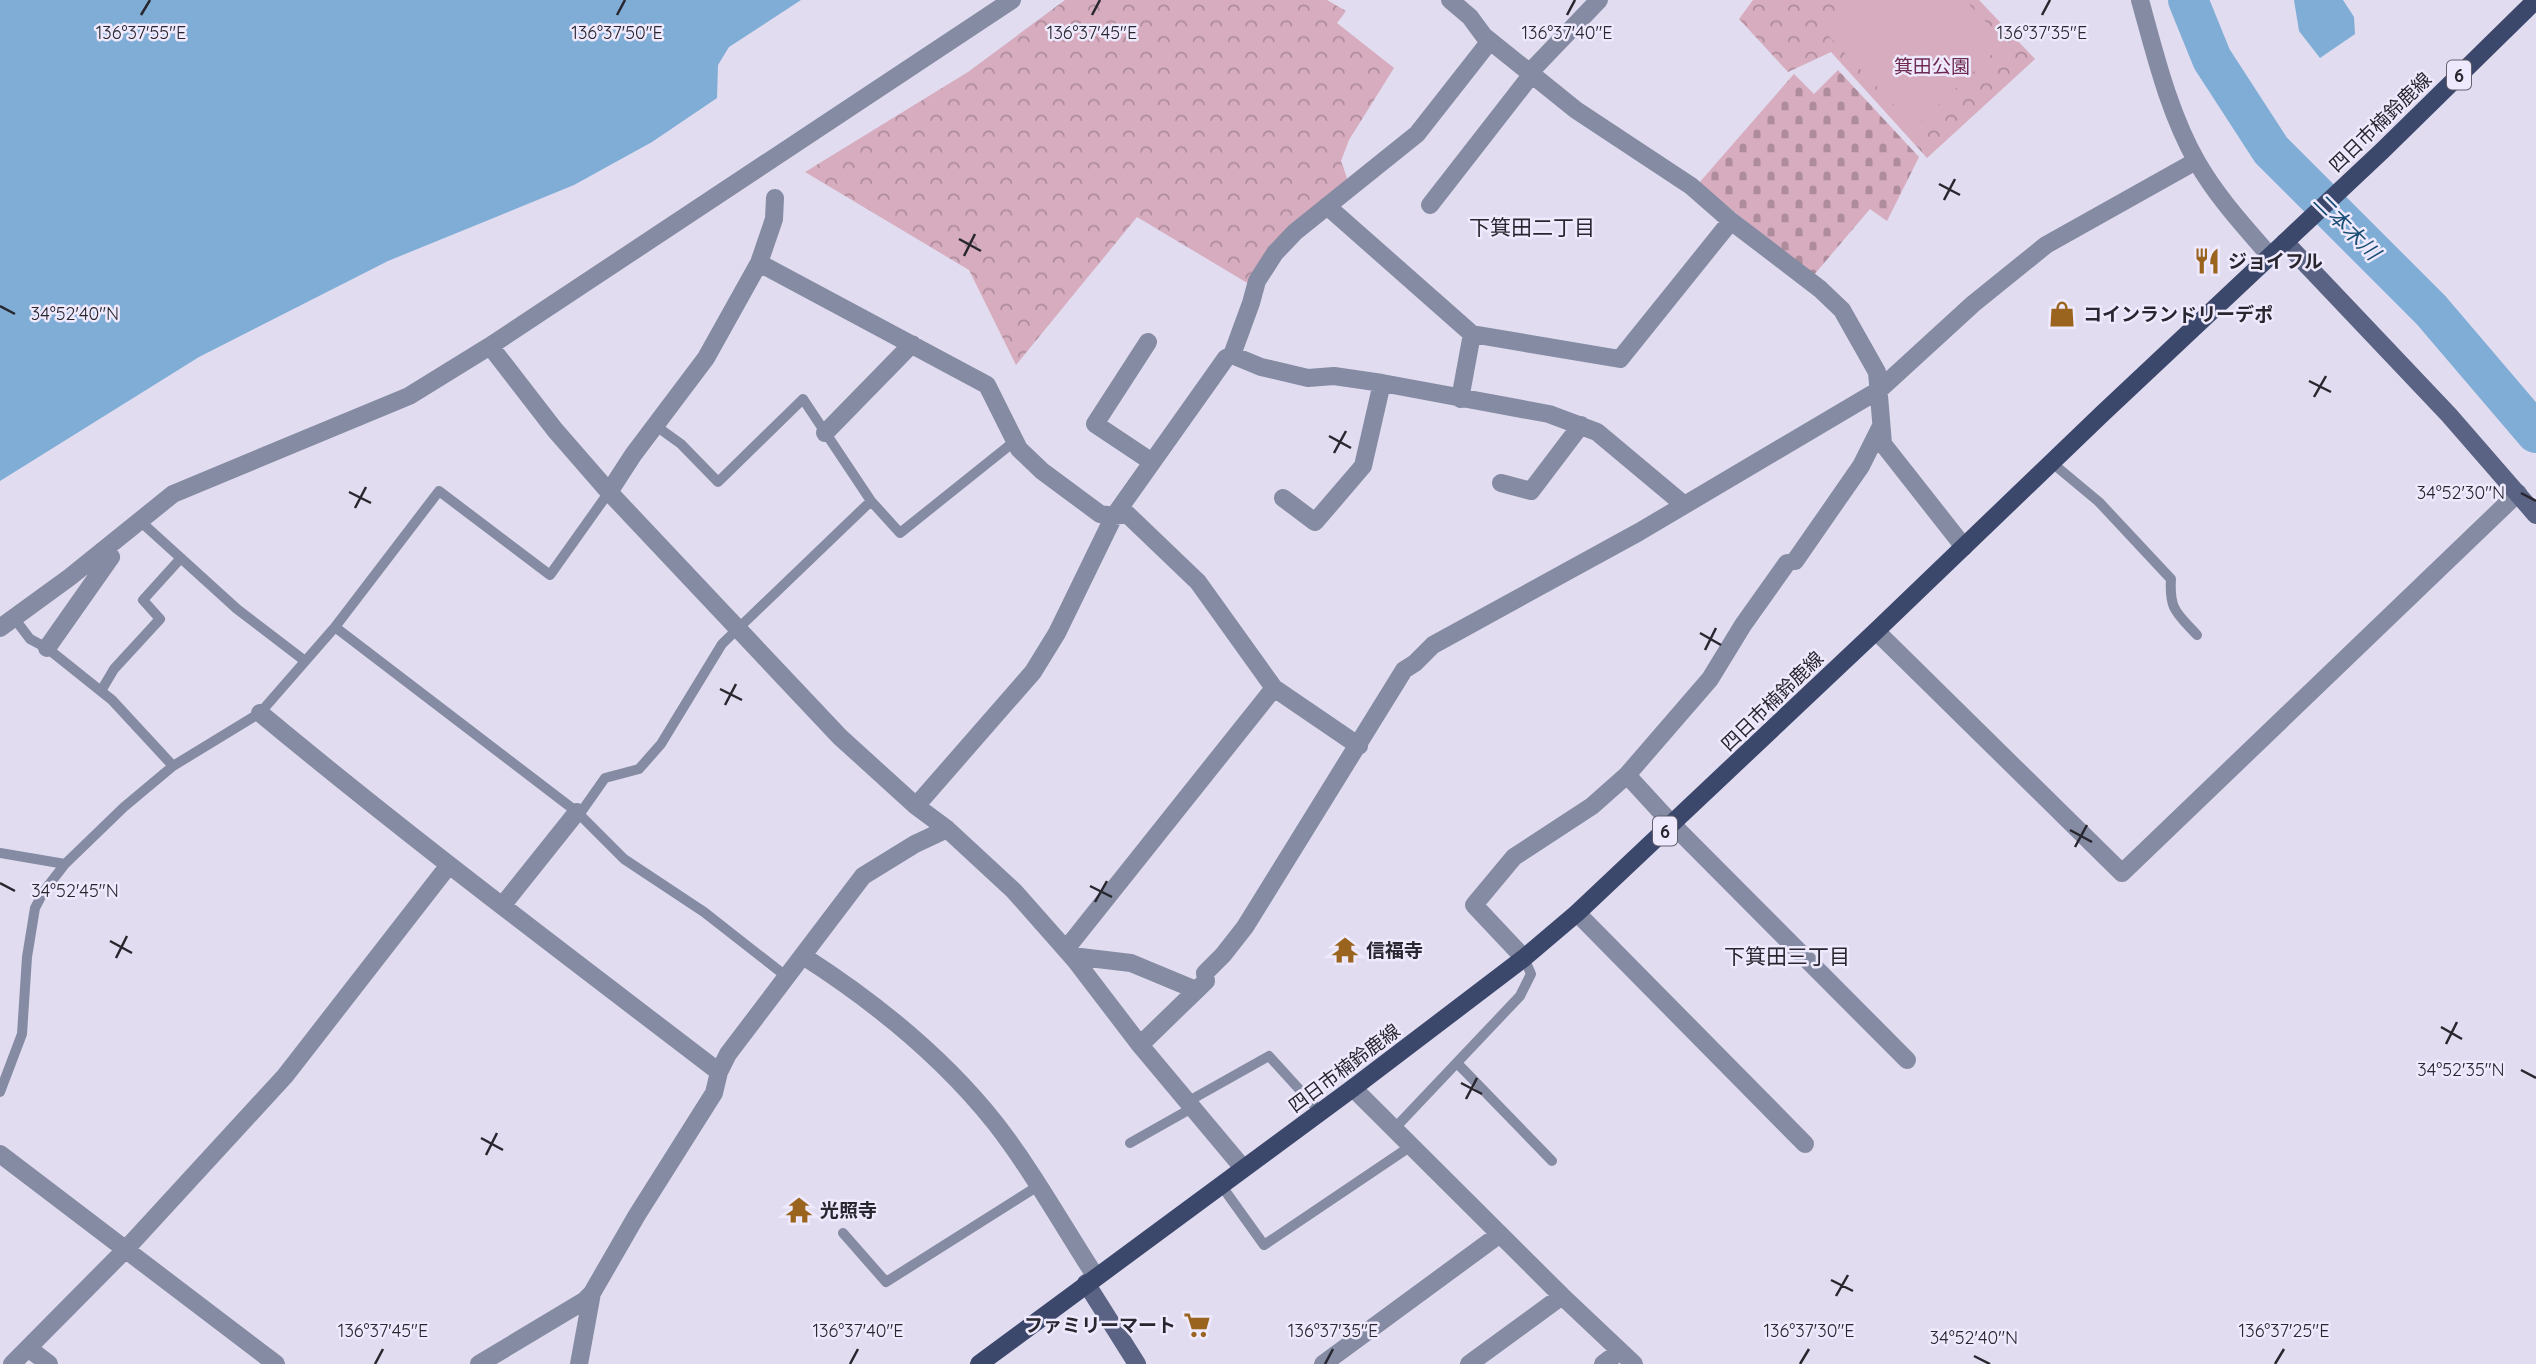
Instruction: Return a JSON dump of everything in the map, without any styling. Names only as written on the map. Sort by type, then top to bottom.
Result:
[{"type":"main road","name":"四日市楠鈴鹿線","points":[[979,1364],[1353,1088],[1524,958],[1577,912],[2382,151],[2536,0]]},
{"type":"street","points":[[7,623],[173,494],[409,397],[1012,0]]},
{"type":"street","points":[[1451,0],[1490,41],[1576,110],[1690,186],[1820,289],[1842,310],[1877,372],[1883,444],[1964,547]]},
{"type":"street","points":[[1430,205],[1531,73],[1599,0]]},
{"type":"street","points":[[2140,0],[2179,124],[2196,161],[2219,196],[2270,256]]},
{"type":"street","points":[[916,806],[1033,672],[1057,633],[1114,516],[1226,358],[1232,355],[1257,281],[1265,266],[1294,232],[1417,134],[1490,41]]},
{"type":"street","points":[[1140,1045],[1206,981],[1205,973],[1245,927],[1404,670],[1433,645],[1604,552],[1880,390],[1973,304],[2046,245],[2196,161]]},
{"type":"street","points":[[610,492],[633,455],[706,358],[759,264],[774,219],[775,198]]},
{"type":"street","points":[[1327,206],[1472,334],[1620,359],[1731,221]]},
{"type":"street","points":[[2291,237],[2536,514]]},
{"type":"street","points":[[759,264],[987,385],[1019,449],[1042,471],[1100,514],[1127,514],[1198,582],[1274,688],[1359,746]]},
{"type":"street","points":[[1460,399],[1472,334]]},
{"type":"street","points":[[1148,342],[1095,424],[1152,462]]},
{"type":"street","points":[[825,433],[912,344]]},
{"type":"street","points":[[490,346],[555,430],[610,492],[840,737],[1014,891],[1069,952],[1140,1045],[1243,1168]]},
{"type":"street","points":[[1232,355],[1261,367],[1308,378],[1334,376],[1382,383],[1549,414],[1597,432],[1683,504]]},
{"type":"street","points":[[1283,498],[1315,522],[1363,466],[1382,383]]},
{"type":"street","points":[[1501,484],[1531,491],[1581,425]]},
{"type":"street","points":[[1524,958],[1474,905],[1514,857],[1592,806],[1627,775],[1710,679],[1743,625],[1861,466],[1880,428]]},
{"type":"street","points":[[1876,631],[2122,873],[2518,494]]},
{"type":"street","points":[[47,648],[111,557],[105,549]]},
{"type":"street","points":[[1069,952],[1274,688]]},
{"type":"street","points":[[260,713],[337,777],[719,1072]]},
{"type":"street","points":[[1627,775],[1672,824],[1907,1060]]},
{"type":"street","points":[[502,906],[578,813]]},
{"type":"street","points":[[480,1364],[584,1301],[592,1293],[714,1093],[719,1072],[728,1054],[863,876],[915,844],[947,829]]},
{"type":"street","points":[[12,1364],[126,1249],[285,1076],[449,864]]},
{"type":"street","points":[[1577,912],[1805,1144]]},
{"type":"street","points":[[1069,952],[1131,963],[1196,990]]},
{"type":"street","points":[[803,956],[839,979],[926,1049],[995,1124],[1038,1186],[1137,1364]]},
{"type":"street","points":[[1353,1088],[1634,1364]]},
{"type":"street","points":[[0,1154],[276,1364]]},
{"type":"street","points":[[1323,1364],[1500,1234]]},
{"type":"street","points":[[579,1364],[592,1293]]},
{"type":"street","points":[[1469,1364],[1562,1296]]},
{"type":"street","points":[[28,1348],[50,1364]]},
{"type":"street","points":[[1603,1364],[1620,1351]]},
{"type":"lane","points":[[656,426],[681,444],[718,482],[803,399],[871,501],[900,533],[1015,441]]},
{"type":"lane","points":[[2051,462],[2099,502],[2171,579],[2169,599],[2197,635]]},
{"type":"lane","points":[[0,1092],[22,1034],[27,957],[35,908],[44,891],[65,864],[124,807],[173,766],[260,713],[335,627],[439,491],[550,575],[610,492]]},
{"type":"lane","points":[[578,813],[605,778],[639,769],[662,744],[722,644],[871,501]]},
{"type":"lane","points":[[139,520],[237,609],[305,661]]},
{"type":"lane","points":[[102,691],[114,669],[160,619],[142,600],[181,558]]},
{"type":"lane","points":[[7,623],[47,648],[102,691],[173,766]]},
{"type":"lane","points":[[335,627],[578,813],[624,859],[704,912],[787,977]]},
{"type":"lane","points":[[0,853],[65,864]]},
{"type":"lane","points":[[1394,1129],[1520,996],[1531,974],[1524,958]]},
{"type":"lane","points":[[1130,1143],[1269,1056],[1320,1112]]},
{"type":"lane","points":[[1457,1063],[1552,1161]]},
{"type":"lane","points":[[1221,1185],[1264,1245],[1411,1146]]},
{"type":"lane","points":[[843,1233],[886,1282],[1038,1186]]},
{"type":"green space","points":[[1065,0],[1327,0],[1346,11],[1337,23],[1394,68],[1349,140],[1341,161],[1348,181],[1249,284],[1137,217],[1016,365],[969,270],[805,172],[968,72]]},
{"type":"green space","name":"箕田公園","points":[[1753,0],[1979,0],[2035,59],[1927,158],[1831,52],[1788,72],[1739,19]]},
{"type":"green space","points":[[1862,0],[1965,0],[2005,42],[1915,127],[1826,33]]},
{"type":"green space","points":[[1838,70],[1919,157],[1887,221],[1870,209],[1813,276],[1699,183],[1794,74],[1814,94]]},
{"type":"water","points":[[0,0],[801,0],[729,47],[718,65],[717,98],[652,142],[574,185],[388,261],[199,357],[0,481]]},
{"type":"water","points":[[2294,0],[2343,0],[2354,17],[2355,34],[2320,58],[2299,31]]},
{"type":"waterway","name":"二本木川","points":[[2188,0],[2212,59],[2271,150],[2431,310],[2536,433]]},
{"type":"place","name":"ジョイフル","points":[[2207,261]]},
{"type":"place","name":"コインランドリーデポ","points":[[2062,314]]},
{"type":"place","name":"信福寺","points":[[1345,950]]},
{"type":"place","name":"光照寺","points":[[799,1210]]},
{"type":"place","name":"ファミリーマート","points":[[1197,1325]]},
{"type":"district","name":"下箕田二丁目","points":[[1532,227]]},
{"type":"district","name":"下箕田三丁目","points":[[1787,956]]}]
